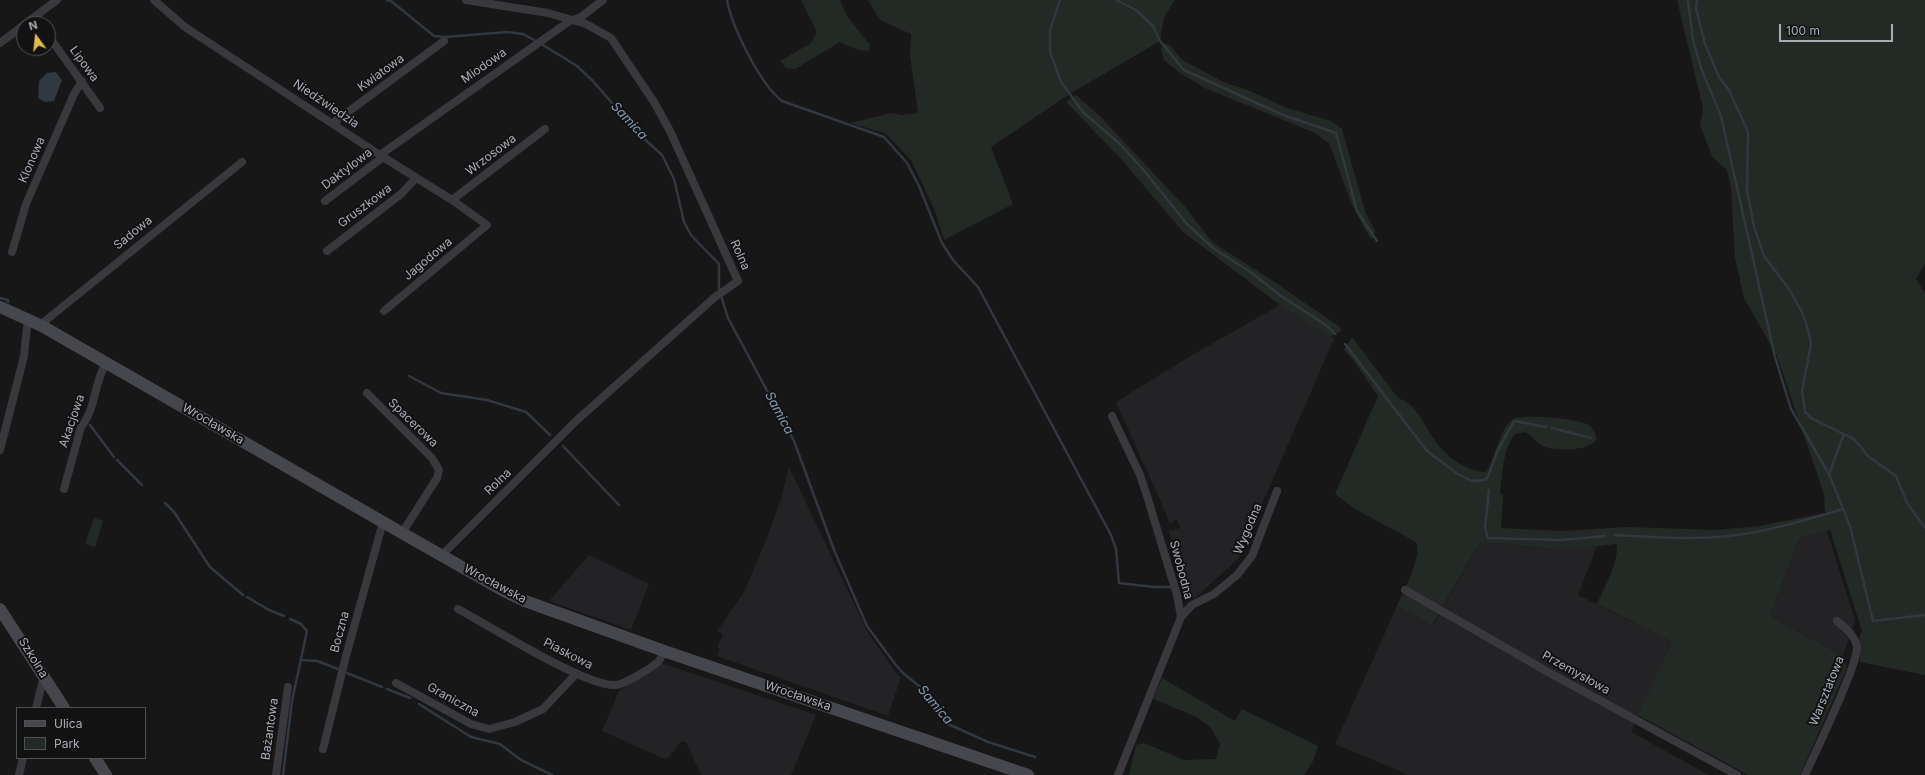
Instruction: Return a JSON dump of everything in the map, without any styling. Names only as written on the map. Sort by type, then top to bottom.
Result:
[{"type":"main road","name":"Wrocławska","points":[[0,307],[42,326],[402,533],[504,591],[525,601],[664,651],[1028,775]]},
{"type":"main road","name":"Szkolna","points":[[0,609],[63,707]]},
{"type":"main road","points":[[96,759],[106,775]]},
{"type":"street","points":[[36,16],[58,0]]},
{"type":"street","name":"Niedźwiedzia","points":[[154,0],[185,27],[381,156],[452,200],[487,225]]},
{"type":"street","name":"Rolna","points":[[442,555],[576,421],[722,293],[738,281],[696,186],[654,102],[610,38],[586,24],[548,13],[466,0]]},
{"type":"street","name":"Miodowa","points":[[381,156],[572,20],[581,17],[603,0]]},
{"type":"street","points":[[0,42],[16,30]]},
{"type":"street","name":"Kwiatowa","points":[[333,123],[444,41]]},
{"type":"street","name":"Lipowa","points":[[56,46],[100,108]]},
{"type":"street","name":"Klonowa","points":[[12,252],[26,204],[74,94],[82,81]]},
{"type":"street","name":"Wrzosowa","points":[[452,200],[545,129]]},
{"type":"street","name":"Daktylowa","points":[[325,201],[381,156]]},
{"type":"street","name":"Sadowa","points":[[42,326],[45,321],[242,162]]},
{"type":"street","name":"Gruszkowa","points":[[327,251],[401,194],[416,178]]},
{"type":"street","name":"Jagodowa","points":[[384,311],[487,225]]},
{"type":"street","points":[[0,450],[24,356],[27,327],[30,320]]},
{"type":"street","name":"Akacjowa","points":[[64,489],[81,427],[88,420],[101,370],[106,363]]},
{"type":"street","name":"Spacerowa","points":[[367,393],[432,458],[439,470],[437,478],[402,533]]},
{"type":"street","name":"Swobodna","points":[[1112,416],[1140,475],[1178,595],[1181,617],[1118,775]]},
{"type":"street","name":"Wygodna","points":[[1181,617],[1192,605],[1214,594],[1237,575],[1252,556],[1277,491]]},
{"type":"street","name":"Boczna","points":[[323,749],[346,656],[383,522]]},
{"type":"street","name":"Przemysłowa","points":[[1405,590],[1548,672],[1737,775]]},
{"type":"street","name":"Piaskowa","points":[[458,609],[576,674],[605,684],[615,685],[658,662],[664,651]]},
{"type":"street","name":"Warsztatowa","points":[[1805,775],[1852,667],[1857,647],[1853,635],[1837,621]]},
{"type":"street","name":"Graniczna","points":[[396,683],[471,724],[488,729],[515,722],[543,709],[576,674]]},
{"type":"street","points":[[36,707],[43,680],[45,678]]},
{"type":"street","name":"Bażantowa","points":[[276,775],[288,687]]},
{"type":"street","points":[[19,775],[23,759]]},
{"type":"shaded area","points":[[56,72],[62,80],[54,101],[45,102],[38,98],[39,81],[47,73]]},
{"type":"shaded area","points":[[1280,305],[1334,339],[1238,559],[1194,599],[1188,597],[1169,531],[1180,528],[1177,519],[1169,524],[1167,516],[1116,402],[1187,358]]},
{"type":"shaded area","points":[[789,467],[867,631],[897,674],[901,677],[888,716],[717,656],[720,649],[717,647],[723,634],[717,631],[744,592],[767,538],[781,499]]},
{"type":"shaded area","points":[[1827,531],[1855,620],[1843,656],[1770,616],[1799,539]]},
{"type":"shaded area","points":[[1480,542],[1567,550],[1597,546],[1578,595],[1672,642],[1631,732],[1709,775],[1409,775],[1335,744],[1397,606],[1433,625]]},
{"type":"shaded area","points":[[589,555],[649,584],[631,630],[549,601]]},
{"type":"shaded area","points":[[661,663],[816,715],[791,775],[701,775],[686,742],[680,742],[674,752],[672,752],[670,756],[665,759],[602,731],[619,691]]},
{"type":"green space","points":[[801,0],[840,0],[847,16],[870,45],[869,51],[858,50],[840,42],[795,69],[786,68],[780,61],[811,43],[817,32]]},
{"type":"green space","points":[[868,0],[1175,0],[1164,17],[1160,41],[1068,95],[991,147],[1013,204],[944,240],[934,209],[911,160],[885,133],[850,123],[891,113],[902,115],[918,113],[910,55],[911,34],[880,20]]},
{"type":"green space","points":[[1677,0],[1925,0],[1925,263],[1916,279],[1925,293],[1925,675],[1860,662],[1859,638],[1862,631],[1830,530],[1799,539],[1770,616],[1843,656],[1847,668],[1800,775],[1748,775],[1638,715],[1672,642],[1597,604],[1614,566],[1617,550],[1616,544],[1567,550],[1480,542],[1432,625],[1397,606],[1415,564],[1417,556],[1416,542],[1355,509],[1335,494],[1378,396],[1351,357],[1344,350],[1352,337],[1398,398],[1409,404],[1414,409],[1442,449],[1462,465],[1478,471],[1486,472],[1500,438],[1512,420],[1517,418],[1537,417],[1572,420],[1589,425],[1595,433],[1597,439],[1593,443],[1580,448],[1564,450],[1543,446],[1526,432],[1515,434],[1505,455],[1500,493],[1503,495],[1501,528],[1561,531],[1628,527],[1719,530],[1759,526],[1825,513],[1824,494],[1777,356],[1744,298],[1735,258],[1731,188],[1727,170],[1713,158],[1700,126],[1703,108]]},
{"type":"green space","points":[[1164,43],[1171,46],[1181,59],[1221,81],[1250,91],[1287,108],[1331,121],[1342,129],[1365,211],[1375,231],[1372,240],[1351,202],[1329,143],[1313,132],[1207,89],[1180,73],[1164,60],[1161,49]]},
{"type":"green space","points":[[1076,95],[1101,117],[1186,208],[1212,242],[1270,279],[1340,327],[1341,331],[1330,337],[1280,305],[1182,231],[1123,161],[1066,102]]},
{"type":"green space","points":[[94,518],[103,521],[95,547],[85,544]]},
{"type":"green space","points":[[1162,678],[1235,721],[1242,709],[1318,746],[1313,761],[1304,775],[1129,775],[1136,745],[1144,743],[1184,760],[1216,759],[1220,744],[1211,728],[1197,717],[1153,699]]},
{"type":"waterway","name":"Samica","points":[[387,0],[391,1],[434,36],[445,37],[507,32],[523,34],[534,40]]},
{"type":"waterway","points":[[727,0],[735,25],[756,69],[765,82],[782,101],[884,137],[907,163],[919,186],[942,243],[953,260],[978,287],[1111,535],[1116,549],[1119,583],[1154,587],[1171,587]]},
{"type":"waterway","points":[[1060,0],[1050,30],[1050,52],[1061,82],[1083,112],[1121,145],[1146,173],[1187,224],[1213,248],[1249,271],[1281,296],[1326,325],[1335,334]]},
{"type":"waterway","points":[[1116,0],[1136,10],[1153,26],[1160,41],[1184,70],[1283,115],[1336,133],[1357,211],[1377,241]]},
{"type":"waterway","points":[[1688,0],[1693,40],[1701,68],[1721,116],[1775,357],[1791,409],[1829,474]]},
{"type":"waterway","points":[[1697,0],[1696,8],[1705,44],[1719,77],[1729,90],[1748,132],[1747,190],[1754,227],[1764,256],[1789,289],[1802,312],[1808,329],[1811,344],[1802,391],[1805,412],[1811,418],[1854,439],[1869,457],[1896,476],[1907,503],[1925,528]]},
{"type":"waterway","name":"Samica","points":[[543,45],[577,66],[592,80],[639,134],[662,155],[674,179],[684,222],[691,235],[719,264],[719,289],[728,318],[794,441],[834,550],[867,626],[903,673],[929,694],[948,724],[988,742],[1035,757]]},
{"type":"waterway","points":[[0,298],[8,300],[8,302]]},
{"type":"waterway","points":[[1345,344],[1427,451],[1458,474],[1472,481],[1485,480],[1488,477],[1497,452],[1514,421],[1546,427]]},
{"type":"waterway","points":[[409,376],[441,393],[487,400],[526,412],[550,435]]},
{"type":"waterway","points":[[90,425],[114,457]]},
{"type":"waterway","points":[[1552,428],[1591,438]]},
{"type":"waterway","points":[[1844,434],[1829,474],[1850,526],[1873,621],[1925,615]]},
{"type":"waterway","points":[[563,446],[619,505]]},
{"type":"waterway","points":[[117,460],[142,485]]},
{"type":"waterway","points":[[1489,490],[1485,528],[1488,538],[1560,540],[1605,536]]},
{"type":"waterway","points":[[165,503],[174,512],[210,567],[243,595]]},
{"type":"waterway","points":[[1615,535],[1686,538],[1729,536],[1772,529],[1843,509]]},
{"type":"waterway","points":[[247,597],[269,610],[284,616]]},
{"type":"waterway","points":[[283,775],[292,701],[307,631],[301,624],[290,619]]},
{"type":"waterway","points":[[300,660],[317,661],[338,669]]},
{"type":"waterway","points":[[347,673],[382,687]]},
{"type":"waterway","points":[[387,689],[410,698]]},
{"type":"waterway","points":[[419,704],[471,737],[500,744],[521,760],[552,775]]}]
